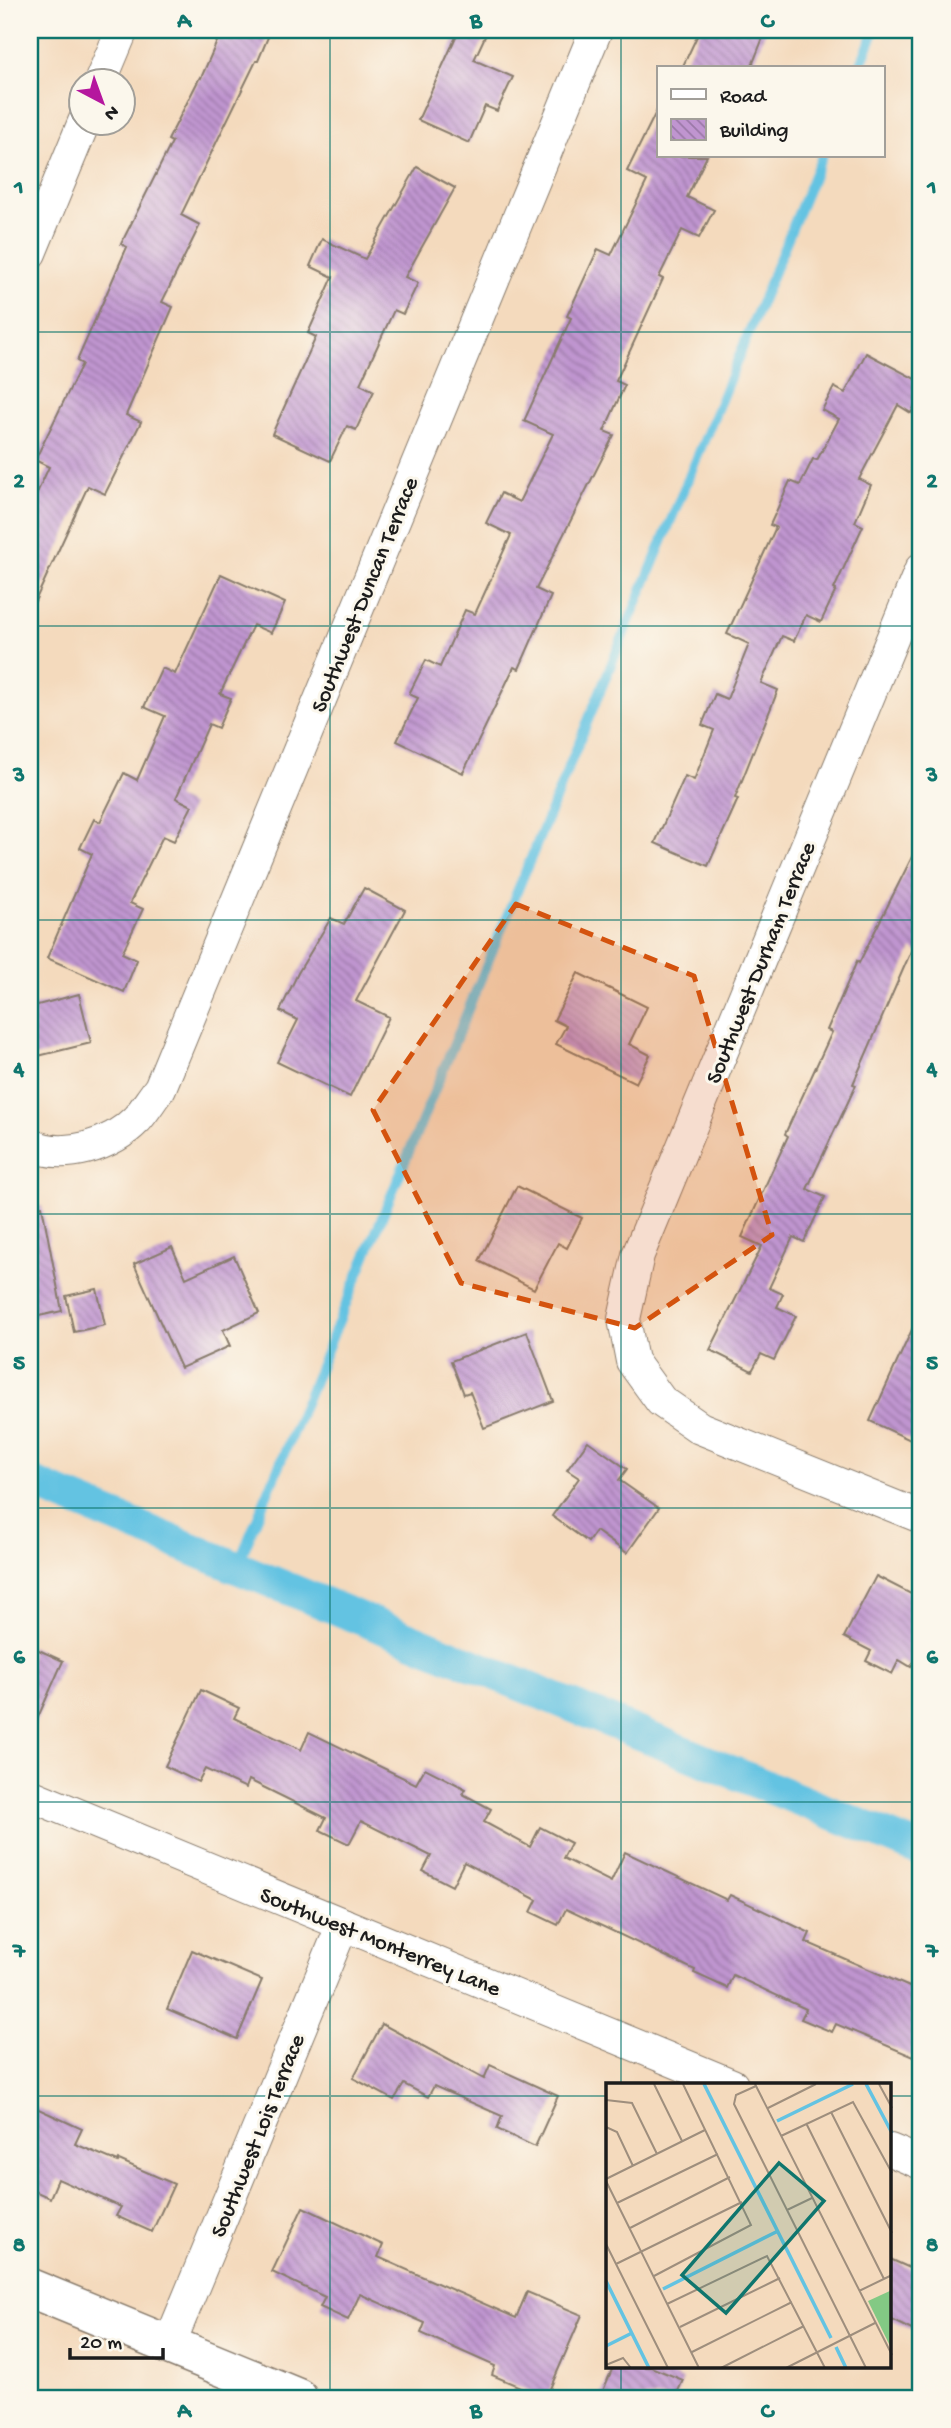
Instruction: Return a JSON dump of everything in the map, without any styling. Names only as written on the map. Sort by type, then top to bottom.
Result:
[{"type":"street","points":[[107,66],[122,30]]},
{"type":"street","name":"Southwest Duncan Terrace","points":[[30,1145],[41,1150],[75,1151],[106,1142],[136,1120],[160,1088],[596,30]]},
{"type":"street","points":[[30,253],[78,136]]},
{"type":"street","name":"Southwest Durham Terrace","points":[[921,569],[638,1255],[624,1319],[632,1361],[661,1401],[700,1428],[921,1517]]},
{"type":"street","name":"Southwest Monterrey Lane","points":[[30,1795],[727,2083]]},
{"type":"street","name":"Southwest Lois Terrace","points":[[169,2345],[343,1924]]},
{"type":"street","points":[[892,2151],[921,2163]]},
{"type":"street","points":[[30,2288],[298,2398]]},
{"type":"highlighted area","points":[[516,904],[694,976],[772,1235],[635,1328],[461,1283],[373,1110]]},
{"type":"building","points":[[222,30],[271,30],[181,215],[200,225],[162,302],[173,307],[126,415],[141,422],[105,494],[88,486],[30,612],[30,508],[49,467],[35,460],[82,364],[77,361],[127,247],[121,244],[172,142],[168,140],[201,78]]},
{"type":"building","points":[[459,30],[488,30],[474,60],[513,77],[497,111],[485,106],[469,143],[418,120]]},
{"type":"building","points":[[700,30],[766,30],[752,66],[683,66]]},
{"type":"building","points":[[657,110],[657,158],[706,158],[687,197],[714,210],[699,238],[682,230],[659,277],[663,279],[616,381],[625,385],[604,431],[614,435],[536,589],[551,596],[519,669],[514,667],[463,773],[397,741],[418,698],[409,694],[426,660],[440,667],[465,610],[475,614],[511,535],[486,523],[501,493],[519,502],[553,434],[524,421],[571,318],[567,316],[598,249],[611,255],[647,181],[627,171]]},
{"type":"building","points":[[417,167],[455,188],[405,277],[418,283],[403,314],[394,310],[360,384],[374,391],[356,430],[347,426],[330,461],[272,434],[316,337],[308,333],[333,277],[310,266],[322,239],[365,259]]},
{"type":"building","points":[[866,353],[921,382],[921,395],[911,413],[898,405],[859,479],[871,485],[855,522],[863,526],[821,622],[806,615],[794,641],[782,636],[761,683],[778,690],[735,798],[738,799],[708,866],[655,843],[685,776],[694,780],[714,730],[702,725],[715,694],[727,699],[749,644],[727,634],[776,527],[770,525],[790,481],[800,485],[839,419],[822,410],[834,387],[845,393]]},
{"type":"building","points":[[221,574],[285,603],[271,633],[253,625],[220,694],[231,698],[218,728],[209,724],[176,798],[192,806],[174,841],[163,836],[130,903],[143,909],[122,953],[137,960],[124,992],[47,958],[92,854],[80,848],[94,819],[100,822],[124,773],[137,780],[165,716],[144,707],[162,668],[175,674]]},
{"type":"building","points":[[921,839],[921,954],[912,949],[853,1084],[856,1085],[807,1189],[825,1197],[804,1242],[793,1237],[769,1288],[783,1294],[777,1307],[796,1316],[774,1360],[761,1354],[752,1371],[710,1350],[762,1246],[742,1237],[832,1032],[827,1030],[857,961],[859,963]]},
{"type":"building","points":[[364,888],[405,910],[356,1001],[389,1017],[350,1097],[277,1062],[298,1020],[280,1011],[298,973],[331,918],[344,924]]},
{"type":"building","points":[[578,973],[647,1007],[629,1044],[650,1055],[636,1083],[556,1044],[566,1026],[554,1020]]},
{"type":"building","points":[[79,994],[91,1043],[30,1058],[30,1007]]},
{"type":"building","points":[[517,1186],[582,1218],[567,1248],[558,1243],[534,1289],[479,1261]]},
{"type":"building","points":[[42,1206],[62,1311],[30,1318],[30,1207]]},
{"type":"building","points":[[172,1247],[186,1278],[234,1256],[259,1313],[223,1330],[230,1346],[181,1368],[134,1264]]},
{"type":"building","points":[[97,1289],[105,1325],[74,1332],[66,1296]]},
{"type":"building","points":[[921,1310],[921,1445],[870,1421]]},
{"type":"building","points":[[527,1332],[553,1401],[484,1428],[470,1392],[464,1394],[451,1361]]},
{"type":"building","points":[[588,1441],[627,1469],[619,1480],[659,1508],[627,1553],[596,1531],[588,1542],[552,1516],[579,1478],[567,1470]]},
{"type":"building","points":[[876,1576],[921,1599],[921,1648],[911,1667],[899,1660],[892,1674],[866,1661],[871,1651],[844,1637]]},
{"type":"building","points":[[30,1646],[63,1661],[30,1735]]},
{"type":"building","points":[[201,1690],[239,1708],[234,1718],[301,1750],[309,1732],[416,1784],[425,1768],[466,1789],[463,1794],[491,1809],[484,1822],[530,1847],[540,1827],[571,1843],[563,1858],[611,1882],[625,1852],[727,1900],[730,1895],[810,1933],[806,1942],[921,1992],[921,2060],[836,2024],[832,2032],[801,2019],[806,2009],[733,1975],[727,1988],[566,1909],[558,1925],[531,1912],[537,1900],[464,1862],[452,1886],[423,1871],[431,1856],[361,1821],[349,1844],[320,1830],[326,1818],[249,1780],[246,1788],[205,1769],[198,1782],[165,1766]]},
{"type":"building","points":[[192,1950],[262,1980],[237,2039],[167,2009]]},
{"type":"building","points":[[382,2024],[484,2079],[490,2065],[558,2096],[535,2147],[497,2129],[502,2116],[434,2086],[428,2097],[404,2084],[394,2100],[353,2078]]},
{"type":"building","points":[[30,2105],[82,2129],[75,2144],[174,2184],[152,2232],[116,2216],[121,2207],[58,2179],[50,2198],[30,2189]]},
{"type":"building","points":[[303,2207],[383,2245],[378,2257],[516,2318],[527,2292],[582,2315],[546,2398],[492,2375],[495,2366],[421,2333],[425,2323],[360,2294],[348,2320],[320,2307],[325,2297],[272,2272]]},
{"type":"building","points":[[892,2260],[921,2273],[921,2334],[892,2320]]},
{"type":"building","points":[[613,2368],[653,2368],[683,2380],[675,2398],[600,2398]]},
{"type":"waterway","points":[[860,66],[875,30]]},
{"type":"waterway","points":[[237,1567],[821,158]]},
{"type":"waterway","points":[[30,1482],[921,1850]]}]
